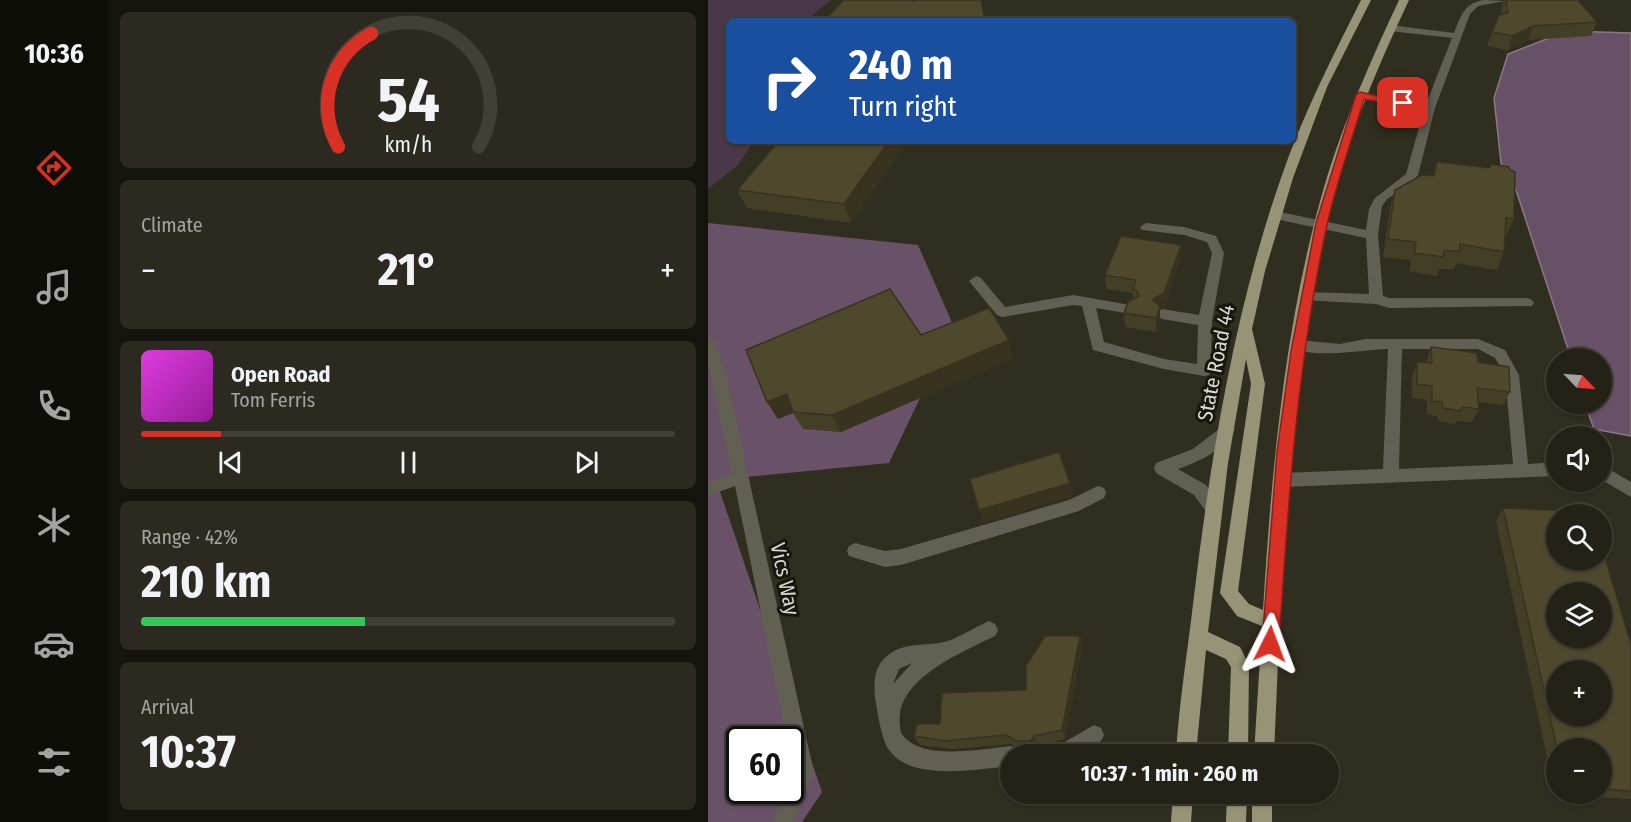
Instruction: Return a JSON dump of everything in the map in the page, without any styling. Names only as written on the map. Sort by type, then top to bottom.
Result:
[{"type":"main road","name":"State Road 44","points":[[1187,744],[1214,509],[1247,327],[1275,215],[1302,136],[1328,74],[1366,0]]},
{"type":"main road","points":[[1265,744],[1282,480],[1307,297],[1322,223],[1360,95],[1404,0]]},
{"type":"main road","points":[[1247,327],[1258,384],[1229,593],[1244,610],[1272,622]]},
{"type":"main road","points":[[1199,638],[1233,653],[1240,665],[1238,744]]},
{"type":"main road","points":[[1181,822],[1182,804]]},
{"type":"main road","points":[[1236,822],[1237,804]]},
{"type":"main road","points":[[1262,804],[1262,822]]},
{"type":"street","points":[[1376,299],[1372,235],[1376,206],[1383,195],[1408,183],[1412,175],[1430,108],[1466,13],[1475,4],[1503,1]]},
{"type":"street","points":[[1390,28],[1457,36]]},
{"type":"street","points":[[1360,95],[1430,108]]},
{"type":"street","points":[[1275,215],[1372,235]]},
{"type":"street","points":[[1088,302],[1098,346],[1164,364],[1204,371],[1205,321],[1218,253],[1212,239],[1184,231],[1146,227]]},
{"type":"street","points":[[976,281],[1002,312],[1073,300],[1131,309]]},
{"type":"street","points":[[1307,297],[1376,299],[1389,303],[1527,303]]},
{"type":"street","points":[[1162,314],[1205,321]]},
{"type":"street","name":"Vics Way","points":[[708,342],[719,375],[804,773],[782,822]]},
{"type":"street","points":[[1299,345],[1340,350],[1365,344],[1478,344],[1491,347],[1501,353],[1508,362],[1512,375],[1521,470]]},
{"type":"street","points":[[1391,476],[1395,344]]},
{"type":"street","points":[[1214,509],[1200,490],[1162,468],[1196,455],[1215,444],[1227,429]]},
{"type":"street","points":[[1282,480],[1546,469]]},
{"type":"street","points":[[708,489],[741,476]]},
{"type":"street","points":[[1612,478],[1631,490]]},
{"type":"street","points":[[855,551],[885,559],[901,557],[1073,506],[1098,493]]},
{"type":"street","points":[[989,630],[946,650],[903,685],[891,701],[888,716],[892,737],[900,750],[913,757],[930,760],[1000,757]]},
{"type":"street","points":[[1080,744],[1094,735]]},
{"type":"shaded area","points":[[708,0],[831,0],[809,18],[726,18],[726,144],[752,144],[738,165],[708,189]]},
{"type":"shaded area","points":[[1567,31],[1631,33],[1631,436],[1612,432],[1612,426],[1593,426],[1589,414],[1612,414],[1612,348],[1568,348],[1517,193],[1501,163],[1494,98],[1508,54]]},
{"type":"shaded area","points":[[708,223],[918,245],[954,327],[889,463],[716,480],[800,726],[726,726],[726,804],[804,804],[804,739],[822,792],[802,822],[708,822]]},
{"type":"building","points":[[844,0],[981,0],[984,16],[983,18],[827,18]]},
{"type":"building","points":[[1506,0],[1578,0],[1597,22],[1533,26],[1512,36],[1492,32],[1499,15],[1508,13]]},
{"type":"building","points":[[776,144],[887,144],[844,204],[737,190]]},
{"type":"building","points":[[1437,162],[1490,168],[1491,164],[1509,167],[1515,172],[1514,218],[1506,218],[1504,252],[1460,244],[1460,251],[1444,251],[1443,257],[1415,253],[1416,242],[1388,239],[1395,190],[1422,175],[1434,176]]},
{"type":"building","points":[[1121,236],[1181,245],[1164,293],[1152,300],[1160,306],[1156,318],[1124,313],[1128,302],[1139,296],[1133,289],[1136,280],[1105,275]]},
{"type":"building","points":[[890,289],[921,335],[989,308],[1009,340],[832,415],[793,412],[787,394],[767,402],[746,350]]},
{"type":"building","points":[[1431,347],[1477,353],[1478,362],[1509,367],[1510,392],[1477,388],[1479,409],[1462,407],[1461,411],[1443,408],[1442,402],[1432,401],[1432,386],[1417,384],[1417,362],[1432,363]]},
{"type":"building","points":[[1059,452],[1070,483],[979,510],[970,479]]},
{"type":"building","points":[[1503,508],[1546,510],[1546,570],[1609,570],[1631,644],[1631,791],[1612,790],[1612,738],[1555,738],[1552,726],[1612,726],[1612,660],[1546,660],[1546,699]]},
{"type":"building","points":[[1045,636],[1080,636],[1062,730],[1034,736],[1031,741],[1016,741],[1006,735],[945,741],[914,736],[917,724],[940,724],[942,693],[1026,690],[1026,666]]},
{"type":"route","points":[[1270,644],[1284,452],[1297,351],[1322,223],[1360,95],[1403,103]]}]
